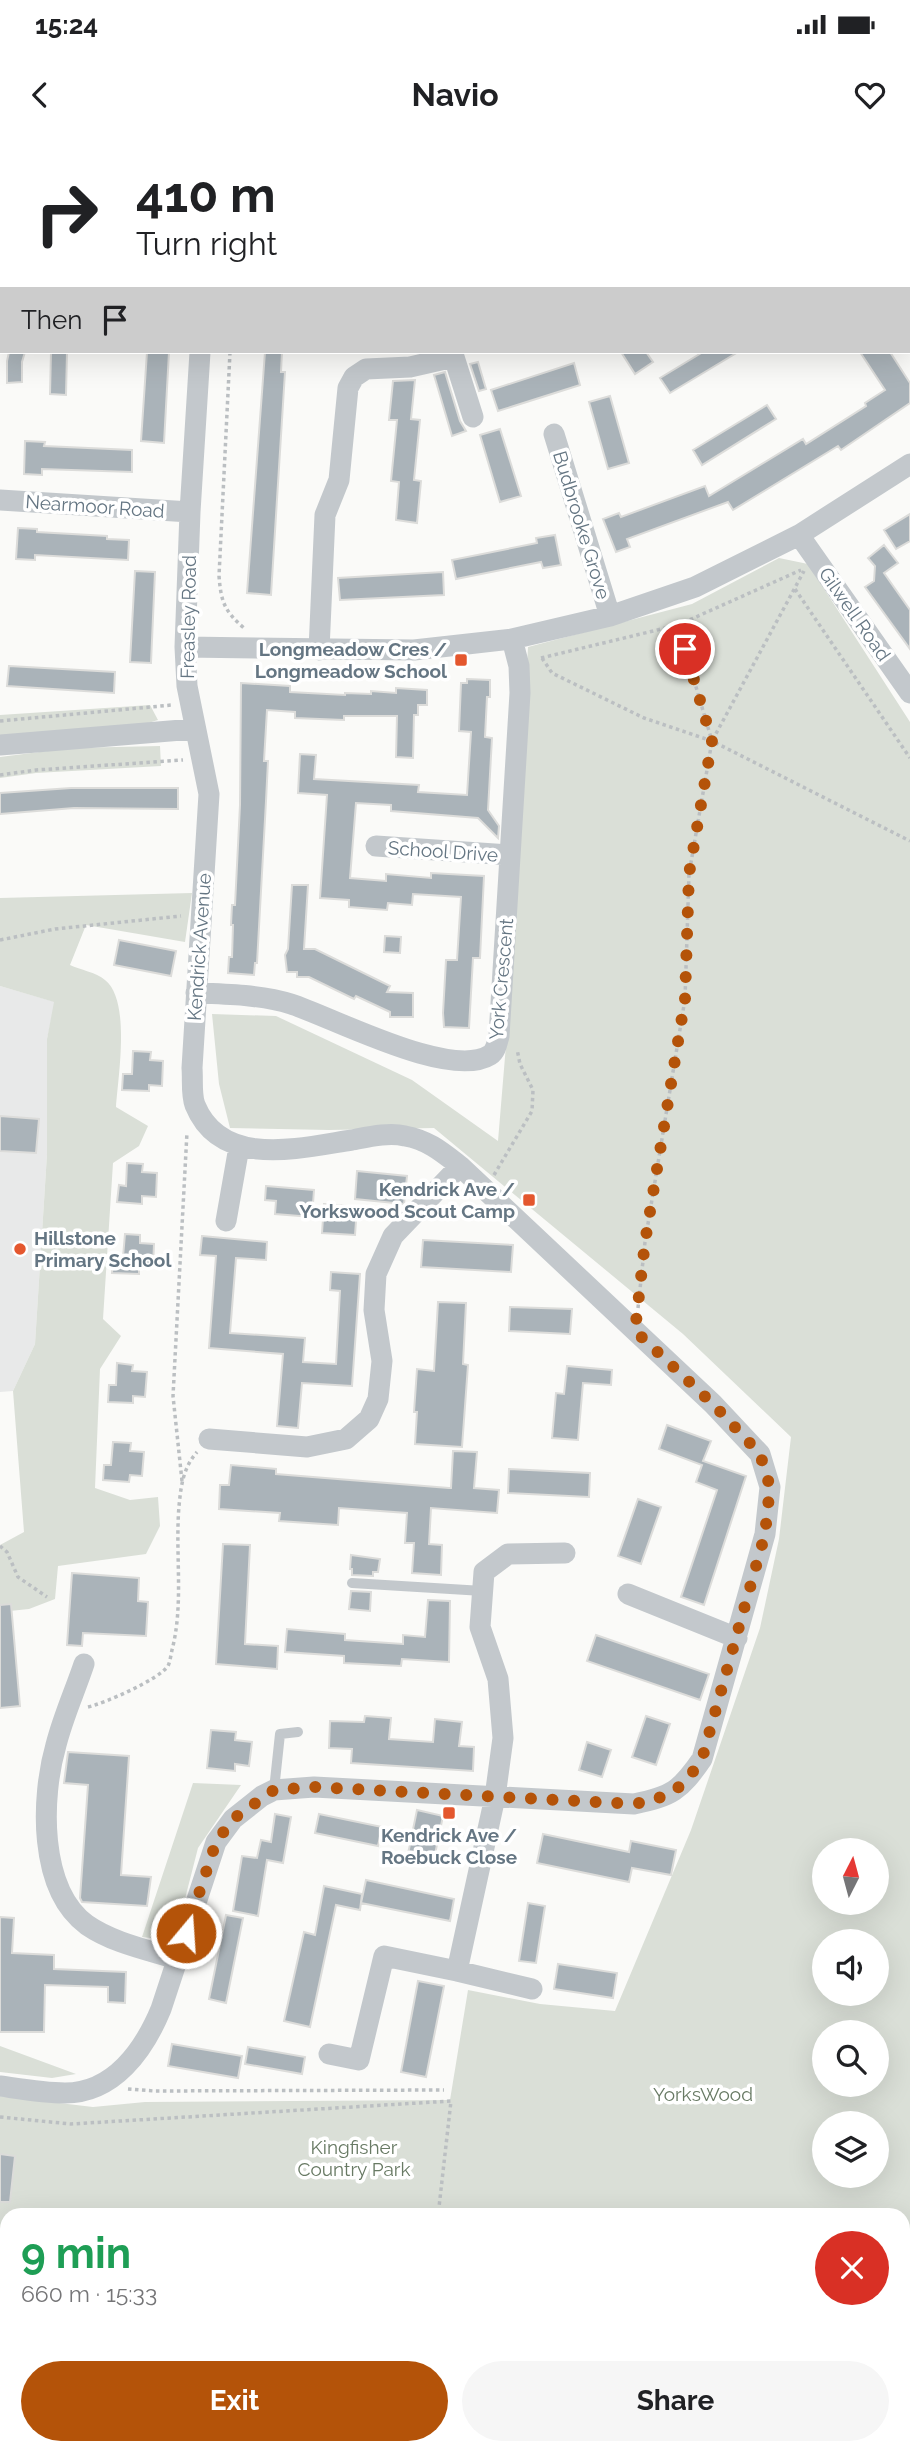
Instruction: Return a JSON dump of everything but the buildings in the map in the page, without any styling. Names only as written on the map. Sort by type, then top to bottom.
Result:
[{"type":"street","name":"Freasley Road","points":[[194,729],[185,647],[200,354]]},
{"type":"street","points":[[319,650],[325,515],[339,480],[348,388],[354,377],[366,369],[410,367],[454,357],[473,418]]},
{"type":"street","name":"Budbrooke Grove","points":[[554,434],[610,616]]},
{"type":"street","points":[[185,647],[414,650],[512,639],[610,616],[695,587],[799,535],[910,464]]},
{"type":"street","name":"Nearmoor Road","points":[[0,500],[190,512]]},
{"type":"street","name":"Gilwell Road","points":[[799,535],[910,693]]},
{"type":"street","name":"York Crescent","points":[[196,993],[231,995],[289,1004],[395,1046],[432,1056],[472,1061],[490,1055],[496,1049],[499,1036],[520,694],[519,666],[512,639]]},
{"type":"street","points":[[0,745],[194,729]]},
{"type":"street","name":"Kendrick Avenue","points":[[194,729],[209,794],[192,1068],[194,1104],[210,1129],[239,1147],[269,1151],[376,1136],[402,1135],[432,1143],[460,1166],[713,1404],[760,1454],[770,1487],[765,1534],[737,1638],[702,1759],[685,1784],[662,1798],[634,1804],[314,1787],[274,1790]]},
{"type":"street","name":"School Drive","points":[[376,846],[510,855]]},
{"type":"street","points":[[226,1221],[239,1147]]},
{"type":"street","points":[[209,1438],[307,1447],[346,1439],[369,1419],[378,1399],[382,1361],[374,1310],[376,1274],[393,1236],[460,1166]]},
{"type":"street","points":[[457,1971],[495,1797],[503,1738],[498,1679],[480,1627],[484,1572],[508,1554],[565,1553]]},
{"type":"street","points":[[628,1594],[737,1638]]},
{"type":"street","points":[[84,1664],[56,1742],[51,1764],[47,1810],[48,1850],[62,1893],[75,1914],[100,1933],[177,1959]]},
{"type":"street","points":[[0,2086],[66,2093],[98,2087],[135,2058],[150,2035],[216,1842],[233,1819],[274,1790]]},
{"type":"street","points":[[328,2054],[359,2060],[384,1956],[532,1989]]},
{"type":"lane","points":[[352,1583],[483,1591]]},
{"type":"lane","points":[[274,1790],[280,1734],[298,1732]]},
{"type":"path","points":[[230,354],[219,576],[221,599],[231,617],[245,629]]},
{"type":"path","points":[[519,666],[678,625],[806,568],[712,741],[689,874],[685,999],[645,1242],[635,1331]]},
{"type":"path","points":[[795,588],[910,758]]},
{"type":"path","points":[[678,625],[712,741]]},
{"type":"path","points":[[542,658],[552,673],[644,718],[712,741],[910,841]]},
{"type":"path","points":[[0,720],[190,703]]},
{"type":"path","points":[[0,775],[166,760],[202,761]]},
{"type":"path","points":[[0,940],[55,929],[201,915]]},
{"type":"path","points":[[485,1191],[531,1111],[533,1090],[520,1065],[515,1039],[499,1036]]},
{"type":"path","points":[[68,1711],[103,1703],[142,1684],[168,1665],[178,1627],[177,1532],[181,1481],[173,1396],[187,1132]]},
{"type":"path","points":[[181,1481],[190,1460],[209,1438]]},
{"type":"path","points":[[0,1546],[7,1552],[18,1577],[47,1597]]},
{"type":"path","points":[[98,2087],[154,2091],[443,2090]]},
{"type":"path","points":[[0,2117],[72,2124],[451,2101],[439,2208]]},
{"type":"shaded area","name":"Hillstone Primary School","points":[[0,986],[55,1002],[47,1039],[47,1154],[35,1344],[13,1391],[0,1392]]},
{"type":"green space","points":[[779,558],[808,564],[910,722],[910,2208],[0,2208],[0,2096],[93,2107],[145,2102],[450,2100],[468,1990],[540,2004],[615,2011],[691,1830],[760,1628],[779,1539],[791,1437],[683,1334],[434,1128],[230,1128],[219,1084],[212,1014],[276,1016],[412,1080],[498,1141],[508,1021],[528,647],[692,604]]},
{"type":"green space","points":[[150,705],[158,720],[148,723],[0,738],[0,715]]},
{"type":"green space","points":[[160,746],[161,766],[36,773],[0,778],[0,757],[71,748]]},
{"type":"green space","points":[[192,893],[185,942],[86,925],[70,965],[101,977],[113,990],[118,1004],[121,1040],[116,1107],[148,1126],[139,1146],[113,1163],[103,1319],[121,1336],[100,1369],[95,1488],[130,1500],[158,1497],[160,1526],[146,1554],[58,1566],[55,1599],[29,1609],[0,1612],[0,1545],[24,1532],[13,1391],[35,1344],[47,1154],[47,1039],[54,1002],[0,986],[0,898]]},
{"type":"green space","points":[[193,1783],[241,1785],[198,1848],[178,1926],[169,1937],[142,1937]]},
{"type":"green space","points":[[0,2046],[76,2074],[52,2078],[0,2072]]},
{"type":"place","name":"Longmeadow Cres / Longmeadow School","points":[[461,660]]},
{"type":"place","name":"Kendrick Ave / Yorkswood Scout Camp","points":[[529,1200]]},
{"type":"place","name":"Hillstone Primary School","points":[[20,1249]]},
{"type":"place","name":"Kendrick Ave / Roebuck Close","points":[[449,1813]]},
{"type":"route","points":[[186,1933],[216,1842],[233,1819],[274,1790],[314,1787],[634,1804],[662,1798],[685,1784],[702,1759],[765,1534],[770,1487],[760,1454],[713,1404],[635,1331],[645,1242],[685,999],[689,874],[712,741],[685,649]]},
{"type":"park label","name":"YorksWood","points":[[703,2094]]},
{"type":"park label","name":"Kingfisher Country Park","points":[[354,2158]]}]
